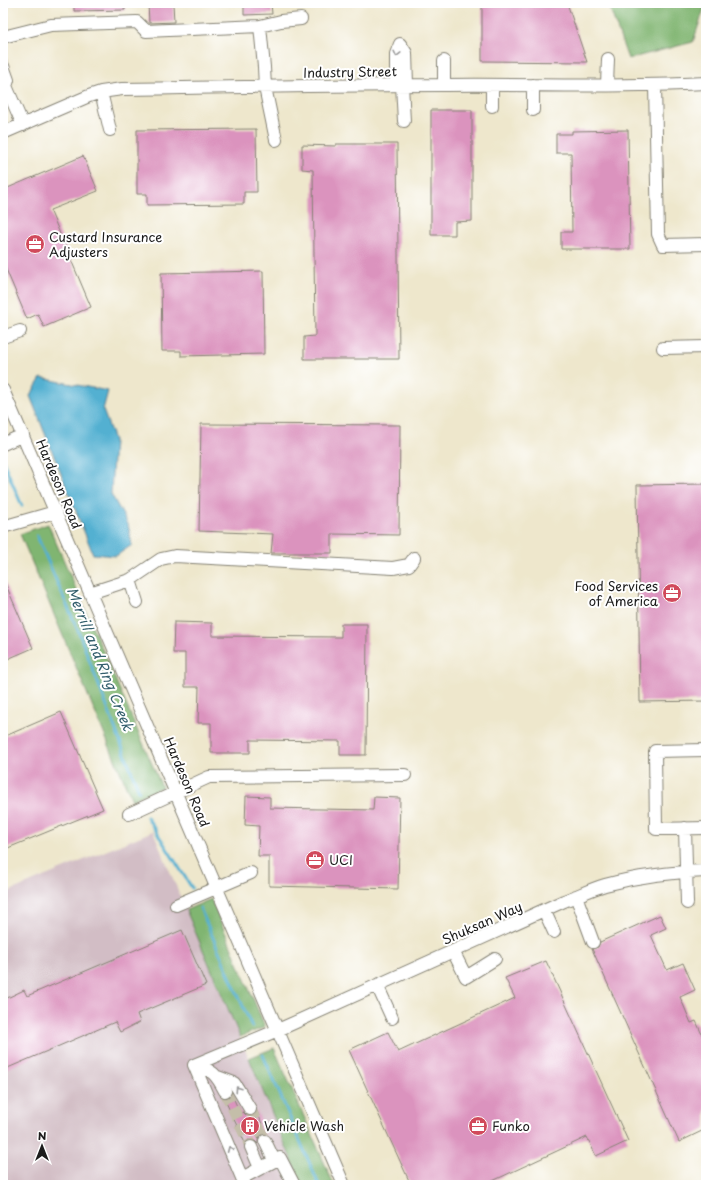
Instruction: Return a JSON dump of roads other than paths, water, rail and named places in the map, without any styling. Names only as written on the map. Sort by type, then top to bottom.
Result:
[{"type":"street","points":[[3,36],[51,25],[137,22],[146,31],[260,26],[281,21],[301,20]]},
{"type":"street","points":[[260,26],[264,67],[264,87],[276,140]]},
{"type":"street","points":[[607,85],[608,59]]},
{"type":"street","points":[[444,61],[444,85]]},
{"type":"street","points":[[3,66],[8,80],[5,85],[23,125]]},
{"type":"street","name":"Industry Street","points":[[3,133],[101,92],[122,88],[401,85],[655,85],[706,83]]},
{"type":"street","points":[[401,85],[404,121]]},
{"type":"street","points":[[492,85],[492,106]]},
{"type":"street","points":[[533,85],[533,110]]},
{"type":"street","points":[[655,85],[658,234],[663,245],[706,244]]},
{"type":"street","points":[[101,92],[110,130]]},
{"type":"street","points":[[3,337],[20,331]]},
{"type":"street","points":[[663,348],[706,347]]},
{"type":"street","name":"Hardeson Road","points":[[3,390],[344,1185]]},
{"type":"street","points":[[3,444],[23,435]]},
{"type":"street","points":[[6,526],[55,512]]},
{"type":"street","points":[[90,593],[130,580],[161,559],[175,556],[393,568],[409,565],[414,558]]},
{"type":"street","points":[[130,580],[137,602]]},
{"type":"street","points":[[706,750],[655,751],[656,829],[706,828]]},
{"type":"street","points":[[130,814],[209,777],[405,775]]},
{"type":"street","points":[[685,828],[687,903]]},
{"type":"street","name":"Shuksan Way","points":[[194,1065],[278,1030],[576,896],[604,886],[641,877],[685,871],[706,871]]},
{"type":"street","points":[[176,905],[251,873]]},
{"type":"street","points":[[576,896],[592,942]]},
{"type":"street","points":[[544,910],[554,932]]},
{"type":"street","points":[[453,951],[466,977],[495,959]]},
{"type":"street","points":[[377,985],[392,1018]]},
{"type":"street","points":[[194,1065],[208,1069],[218,1077],[234,1083],[250,1110]]},
{"type":"street","points":[[194,1065],[243,1181],[260,1168],[277,1159]]},
{"type":"street","points":[[218,1077],[226,1091]]},
{"type":"street","points":[[265,1142],[294,1185]]},
{"type":"street","points":[[251,1147],[260,1168]]},
{"type":"water","points":[[41,378],[108,391],[103,410],[114,440],[111,494],[128,524],[132,545],[116,556],[93,554],[30,396]]},
{"type":"waterway","name":"Merrill and Ring Creek","points":[[3,461],[22,506]]},
{"type":"waterway","name":"Merrill and Ring Creek","points":[[37,536],[79,633],[139,791]]},
{"type":"waterway","name":"Merrill and Ring Creek","points":[[147,817],[192,888]]},
{"type":"waterway","name":"Merrill and Ring Creek","points":[[200,908],[252,1027]]},
{"type":"waterway","name":"Merrill and Ring Creek","points":[[263,1055],[319,1185]]},
{"type":"tunnel","points":[[225,1091],[251,1147]]},
{"type":"tunnel","points":[[250,1109],[265,1141]]},
{"type":"place","name":"Custard Insurance Adjusters","points":[[35,244]]},
{"type":"place","name":"Food Services of America","points":[[672,593]]},
{"type":"place","name":"UCI","points":[[315,860]]},
{"type":"place","name":"Vehicle Wash","points":[[250,1126]]},
{"type":"place","name":"Funko","points":[[478,1126]]}]
